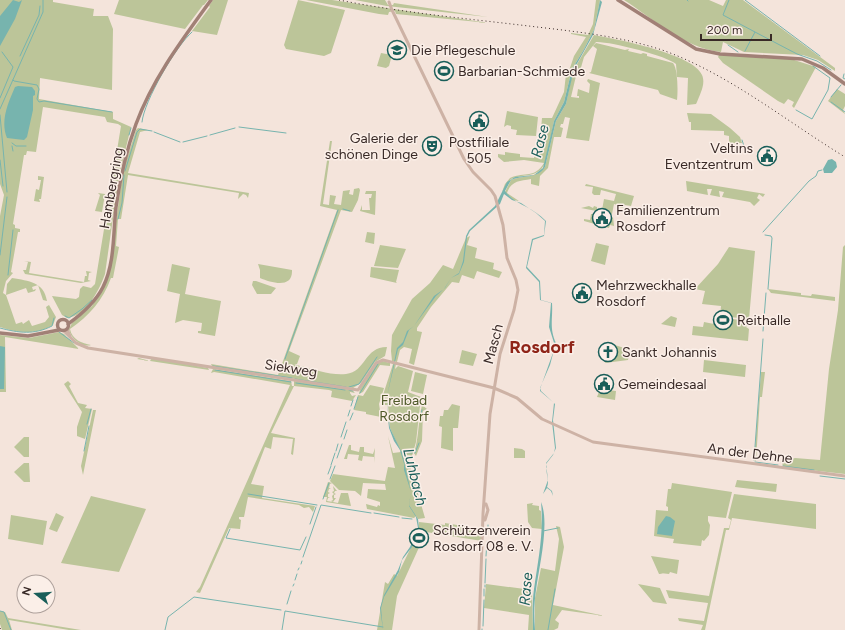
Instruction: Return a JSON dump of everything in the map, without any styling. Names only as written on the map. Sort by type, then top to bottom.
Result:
[{"type":"main road","name":"Hambergring","points":[[67,323],[76,318],[92,304],[107,278],[111,260],[122,173],[131,139],[141,111],[166,63],[211,0]]},
{"type":"main road","points":[[618,0],[696,49],[716,54],[802,59],[818,65],[845,84]]},
{"type":"main road","points":[[58,328],[60,320],[67,323]]},
{"type":"main road","name":"Siekweg","points":[[65,330],[67,323]]},
{"type":"main road","points":[[0,333],[28,336],[50,332],[58,328],[65,330]]},
{"type":"street","name":"Masch","points":[[388,1],[464,159],[473,172],[492,191],[497,201],[505,236],[507,258],[517,285],[515,307],[503,342],[490,414],[479,630]]},
{"type":"street","name":"Siekweg","points":[[65,330],[70,338],[82,346],[91,348],[358,390],[377,362],[383,360],[494,388],[518,398],[538,416],[553,424]]},
{"type":"street","name":"An der Dehne","points":[[553,424],[593,442],[845,476]]},
{"type":"green space","points":[[0,0],[53,0],[53,2],[94,9],[93,16],[108,16],[113,29],[112,90],[40,78],[39,99],[113,112],[113,119],[131,127],[119,176],[105,274],[99,288],[86,308],[80,313],[67,318],[62,315],[52,296],[76,299],[79,297],[80,289],[83,286],[91,288],[95,284],[121,126],[107,122],[105,117],[43,107],[36,152],[27,151],[26,155],[24,155],[13,224],[15,225],[15,228],[20,229],[20,232],[18,232],[11,272],[13,273],[6,281],[3,293],[6,295],[16,324],[22,322],[23,324],[29,320],[32,326],[45,322],[49,317],[46,307],[49,305],[56,317],[53,325],[34,332],[13,331],[0,327],[0,216],[4,195],[0,184]]},
{"type":"green space","points":[[119,0],[208,0],[185,29],[114,14]]},
{"type":"green space","points":[[213,0],[228,0],[217,35],[192,31],[210,7],[209,6]]},
{"type":"green space","points":[[298,0],[345,10],[331,53],[324,56],[286,49],[284,45]]},
{"type":"green space","points":[[306,0],[332,0],[489,23],[396,14],[395,11],[389,12],[388,15],[379,14]]},
{"type":"green space","points":[[355,0],[385,0],[388,5],[393,5],[394,3],[488,17],[387,6]]},
{"type":"green space","points":[[596,0],[600,0],[594,30],[572,69],[564,102],[554,121],[545,163],[535,174],[511,179],[502,192],[505,184],[510,178],[533,173],[537,171],[544,163],[524,160],[504,162],[498,157],[498,154],[505,155],[505,152],[520,154],[520,157],[534,158],[535,153],[539,153],[542,118],[552,118],[564,92],[566,74],[568,74],[574,56],[586,37],[571,33],[588,35],[593,24]]},
{"type":"green space","points":[[624,0],[709,0],[723,6],[726,0],[743,0],[835,68],[835,71],[818,60],[803,55],[744,52],[723,42],[721,52],[695,45],[670,32]]},
{"type":"green space","points":[[594,35],[636,44],[670,54],[685,60],[696,67],[702,75],[703,82],[696,104],[687,105],[688,78],[677,77],[676,64],[662,57],[638,50],[603,42],[596,42],[584,57],[580,71],[573,71]]},
{"type":"green space","points":[[596,43],[625,50],[629,49],[628,51],[647,54],[647,56],[673,63],[677,75],[677,100],[660,94],[658,90],[589,73],[591,72],[597,49],[593,46]]},
{"type":"green space","points":[[381,53],[392,55],[389,66],[386,68],[377,66]]},
{"type":"green space","points":[[719,55],[791,59],[816,67],[794,108],[792,106],[794,102],[788,99],[784,104],[778,101],[723,63],[718,57]]},
{"type":"green space","points":[[572,75],[576,76],[571,97],[579,98],[579,96],[577,96],[578,89],[589,93],[590,84],[587,81],[588,79],[600,83],[589,141],[566,138],[570,118],[565,117],[563,124],[561,124],[560,127],[563,128],[561,137],[554,137],[548,168],[540,176],[539,186],[531,184],[531,179],[516,182],[511,186],[507,193],[519,201],[513,200],[505,192],[511,180],[533,175],[545,167],[556,121],[566,104]]},
{"type":"green space","points":[[837,89],[845,94],[845,106],[843,110],[845,114],[828,101]]},
{"type":"green space","points":[[507,111],[538,117],[536,136],[516,135],[517,130],[511,129],[511,126],[507,125],[504,127]]},
{"type":"green space","points":[[687,113],[711,114],[740,137],[742,143],[729,143],[729,136],[724,135],[724,131],[691,130],[691,122],[689,122]]},
{"type":"green space","points":[[138,128],[148,130],[140,132],[128,173],[249,193],[248,198],[243,194],[238,199],[239,193],[128,175],[121,219],[118,219],[116,246],[119,247],[113,278],[111,278],[108,286],[95,307],[70,329],[75,338],[81,342],[91,345],[88,346],[77,342],[70,333],[69,329],[72,323],[92,306],[108,278],[123,171],[136,130]]},
{"type":"green space","points":[[330,141],[332,141],[323,204],[329,205],[330,195],[336,196],[334,204],[341,205],[343,191],[350,190],[349,194],[353,195],[354,189],[359,188],[360,190],[358,200],[352,212],[341,210],[289,351],[300,356],[297,364],[294,364],[335,374],[346,374],[353,372],[362,365],[369,355],[379,348],[387,347],[385,356],[375,362],[361,383],[353,388],[212,366],[211,364],[278,375],[337,210],[320,206]]},
{"type":"green space","points":[[38,176],[44,177],[41,199],[39,199],[40,202],[34,201],[36,189],[39,190],[41,180],[38,180]]},
{"type":"green space","points":[[686,181],[765,194],[763,197],[759,194],[757,198],[760,200],[754,206],[750,202],[722,197],[724,192],[719,191],[720,197],[710,195],[712,189],[707,189],[708,195],[687,191]]},
{"type":"green space","points":[[586,184],[634,196],[631,206],[625,205],[623,208],[617,207],[617,205],[614,204],[612,214],[581,208],[589,206],[593,208],[594,206],[597,207],[597,209],[602,210],[604,199],[614,201],[616,194],[601,190],[600,195],[594,195],[592,193],[593,187],[585,186]]},
{"type":"green space","points":[[366,191],[376,191],[375,215],[360,211],[362,205],[362,210],[370,210],[369,198],[371,198],[372,194],[365,194]]},
{"type":"green space","points":[[98,193],[105,194],[102,212],[95,211],[100,195]]},
{"type":"green space","points":[[591,214],[595,214],[594,222],[607,224],[613,217],[614,226],[610,225],[609,228],[584,221],[584,219],[590,220]]},
{"type":"green space","points":[[367,232],[375,233],[374,244],[365,242]]},
{"type":"green space","points":[[470,236],[467,245],[477,248],[475,258],[494,263],[493,269],[502,272],[499,278],[477,271],[474,279],[462,275],[459,283],[452,282],[431,307],[417,328],[417,331],[422,332],[414,365],[409,363],[412,349],[404,347],[400,350],[397,362],[392,361],[392,335],[412,299],[430,283],[443,265],[453,269],[466,238]]},
{"type":"green space","points":[[596,243],[609,246],[605,265],[591,261]]},
{"type":"green space","points":[[380,245],[406,249],[398,268],[374,266]]},
{"type":"green space","points":[[845,245],[845,474],[783,467],[782,462],[795,458],[820,460],[829,369],[838,310],[843,247]]},
{"type":"green space","points":[[729,247],[755,251],[749,319],[720,316],[721,306],[702,304],[705,291],[695,289],[718,264]]},
{"type":"green space","points":[[24,261],[31,262],[29,273],[84,282],[85,276],[87,276],[86,271],[92,272],[89,273],[88,280],[91,281],[81,283],[25,274],[23,270],[26,270],[28,262]]},
{"type":"green space","points":[[172,264],[190,268],[185,294],[221,301],[215,336],[198,333],[198,331],[201,331],[202,323],[183,320],[175,323],[180,294],[167,291]]},
{"type":"green space","points":[[258,264],[292,270],[291,276],[289,280],[281,283],[265,280],[260,278]]},
{"type":"green space","points":[[371,267],[399,270],[397,283],[370,277]]},
{"type":"green space","points":[[12,278],[37,285],[32,287],[33,290],[36,289],[35,291],[28,293],[26,288],[6,295],[7,284]]},
{"type":"green space","points":[[253,281],[276,288],[271,294],[257,294],[252,285]]},
{"type":"green space","points":[[38,286],[43,290],[47,301],[43,300]]},
{"type":"green space","points":[[768,289],[801,293],[801,295],[811,296],[812,294],[835,297],[835,301],[771,293]]},
{"type":"green space","points":[[671,316],[677,318],[675,327],[661,324]]},
{"type":"green space","points":[[732,319],[749,321],[746,327],[749,329],[748,341],[692,335],[693,326],[703,327],[704,322],[719,325],[721,329],[722,324],[730,326]]},
{"type":"green space","points":[[59,332],[64,334],[79,349],[5,337],[6,392],[0,392],[0,335],[29,338]]},
{"type":"green space","points":[[612,344],[630,350],[628,360],[605,363],[613,348]]},
{"type":"green space","points":[[462,350],[477,354],[473,366],[459,363]]},
{"type":"green space","points":[[152,358],[208,368],[209,370],[150,361]]},
{"type":"green space","points":[[704,360],[746,365],[745,377],[703,372]]},
{"type":"green space","points":[[382,361],[390,363],[390,366],[380,365],[363,392],[359,394],[360,389],[377,363]]},
{"type":"green space","name":"Freibad Rosdorf","points":[[393,364],[396,364],[395,369],[398,366],[413,371],[408,392],[421,397],[416,442],[412,456],[407,455],[425,518],[418,519],[416,516],[414,518],[367,509],[366,504],[377,507],[378,505],[380,506],[380,502],[367,498],[368,489],[386,490],[385,484],[363,483],[361,496],[355,491],[339,490],[330,481],[333,474],[385,481],[388,467],[395,468],[388,436],[393,453],[401,452],[390,428],[388,405],[385,405],[383,395]]},
{"type":"green space","points":[[213,369],[291,381],[292,386],[294,386],[271,433],[295,438],[293,455],[291,454],[293,439],[273,437],[271,449],[265,447],[251,484],[264,486],[262,498],[315,506],[313,512],[309,507],[304,508],[299,505],[248,497],[244,517],[239,517],[241,520],[240,529],[229,528],[200,593],[196,592],[200,587],[290,385],[214,372],[211,373]]},
{"type":"green space","points":[[415,372],[427,375],[423,394],[411,391]]},
{"type":"green space","points":[[761,372],[765,372],[762,397],[760,397],[756,461],[754,460]]},
{"type":"green space","points":[[68,381],[71,384],[69,386],[78,403],[87,405],[85,408],[92,409],[85,439],[77,436],[77,427],[82,412],[64,384]]},
{"type":"green space","points":[[294,381],[352,390],[355,393],[350,392],[352,396],[356,395],[352,401],[331,397],[332,391],[329,390],[294,386]]},
{"type":"green space","points":[[370,385],[384,388],[379,404],[381,417],[354,410],[358,395],[363,396]]},
{"type":"green space","points":[[600,389],[616,391],[615,400],[597,397]]},
{"type":"green space","points":[[452,404],[460,406],[458,428],[453,428],[453,451],[441,448],[442,427],[439,426],[440,416],[443,416],[444,410],[448,410]]},
{"type":"green space","points":[[422,405],[427,409],[423,411],[422,441],[416,456],[414,453]]},
{"type":"green space","points":[[93,410],[96,410],[83,475],[81,466]]},
{"type":"green space","points":[[24,437],[29,437],[29,457],[24,457],[14,447]]},
{"type":"green space","points":[[349,445],[351,445],[351,450],[359,452],[360,447],[364,447],[364,452],[373,454],[375,448],[374,463],[374,457],[363,456],[362,461],[358,460],[359,455],[348,454],[347,459],[344,459]]},
{"type":"green space","points":[[514,448],[525,451],[525,458],[514,458]]},
{"type":"green space","points":[[24,463],[29,463],[30,482],[24,482],[14,472]]},
{"type":"green space","points":[[737,480],[777,484],[776,492],[735,487]]},
{"type":"green space","points":[[328,482],[332,483],[330,484],[329,488],[331,489],[329,489],[328,492],[330,493],[328,494],[328,497],[330,497],[327,501],[338,503],[341,493],[348,493],[351,506],[326,502],[327,497],[323,497]]},
{"type":"green space","points":[[672,483],[732,492],[726,518],[708,516],[710,525],[709,535],[704,541],[702,540],[701,546],[673,543],[674,539],[654,536],[656,510],[668,511],[668,507],[666,506],[668,489],[671,489]]},
{"type":"green space","points":[[333,486],[337,491],[334,493],[336,494],[334,495],[334,498],[336,498],[333,502],[331,501],[333,500],[332,496],[334,494],[332,492],[334,491]]},
{"type":"green space","points":[[734,494],[816,504],[816,529],[732,518],[729,530],[726,530],[705,630],[701,630],[703,625],[679,621],[678,618],[704,621],[708,603],[669,598],[666,590],[709,596],[724,528],[729,528],[731,520],[728,518]]},
{"type":"green space","points":[[91,496],[146,509],[119,572],[61,563]]},
{"type":"green space","points":[[533,503],[532,505],[539,506],[539,510],[541,511],[542,529],[532,528],[528,522],[527,504]]},
{"type":"green space","points":[[56,513],[64,517],[57,532],[49,529]]},
{"type":"green space","points":[[11,515],[47,521],[43,545],[8,539]]},
{"type":"green space","points":[[419,522],[445,525],[445,523],[481,529],[482,541],[426,532],[397,596],[392,630],[377,630],[385,582],[388,584],[394,574],[397,576],[418,533]]},
{"type":"green space","points":[[556,526],[560,527],[564,547],[553,605],[605,616],[562,610],[555,620],[559,623],[558,628],[554,630],[535,630],[535,598],[541,568],[555,571],[559,539]]},
{"type":"green space","points":[[651,556],[679,560],[677,574],[670,572],[669,574],[659,574]]},
{"type":"green space","points":[[486,584],[532,590],[533,630],[528,630],[529,615],[484,608]]},
{"type":"green space","points":[[638,584],[660,588],[667,604],[653,602]]},
{"type":"green space","points":[[0,611],[5,612],[8,618],[81,630],[69,630],[9,620],[12,630],[2,630],[0,624]]},
{"type":"water","points":[[13,0],[19,2],[22,0],[15,19],[0,46],[0,16]]},
{"type":"water","points":[[600,0],[602,2],[593,35],[574,69],[566,104],[556,121],[545,167],[542,171],[534,175],[543,168],[554,121],[564,102],[572,69],[594,30]]},
{"type":"water","points":[[15,87],[32,87],[35,91],[35,95],[33,96],[33,110],[27,137],[24,140],[7,138],[4,125],[8,106]]},
{"type":"water","points":[[832,159],[836,162],[837,167],[832,173],[824,173],[823,169],[828,160]]},
{"type":"water","points":[[534,175],[511,180],[505,191],[517,202],[504,194],[500,204],[470,231],[467,237],[464,262],[459,274],[451,278],[459,273],[463,261],[466,236],[469,230],[495,206],[507,182],[515,177]]},
{"type":"water","points":[[529,208],[546,221],[544,236],[533,240],[527,267],[540,281],[541,300],[552,303],[552,328],[556,343],[555,346],[549,327],[551,303],[540,300],[539,282],[526,268],[532,239],[544,235],[545,221]]},
{"type":"water","points":[[443,289],[436,296],[414,326],[434,296]]},
{"type":"water","points":[[414,326],[409,330],[403,345],[398,349],[387,396],[397,348],[403,342],[407,331]]},
{"type":"water","points":[[0,346],[5,347],[4,389],[0,389]]},
{"type":"water","points":[[554,350],[550,365],[542,383]]},
{"type":"water","points":[[387,396],[390,428],[402,453],[411,492],[400,450],[394,441],[389,428],[388,418]]},
{"type":"water","points":[[554,403],[553,420],[556,448],[554,452],[555,448],[552,422]]},
{"type":"water","points":[[548,480],[547,487],[552,491],[553,496],[551,491],[547,488],[543,494]]},
{"type":"water","points":[[541,502],[544,533],[535,600],[535,630],[533,630],[533,594],[541,536]]},
{"type":"water","points":[[409,505],[418,519],[419,528],[412,547],[402,560],[399,572],[384,597],[381,608],[383,630],[380,608],[384,595],[398,570],[403,557],[412,544],[418,528],[416,517]]},
{"type":"water","points":[[666,516],[675,521],[672,536],[657,534],[658,527]]},
{"type":"waterway","points":[[0,109],[43,12],[43,0]]},
{"type":"waterway","points":[[729,0],[723,15],[755,32],[745,51]]},
{"type":"waterway","points":[[745,0],[820,56]]},
{"type":"waterway","points":[[20,56],[39,15],[40,6]]},
{"type":"waterway","points":[[142,122],[148,101],[154,88],[178,49],[192,32]]},
{"type":"waterway","points":[[755,32],[797,54],[817,61],[831,70]]},
{"type":"waterway","points":[[728,45],[738,52]]},
{"type":"waterway","points":[[0,98],[13,67],[2,52]]},
{"type":"waterway","points":[[796,110],[812,119],[828,90],[830,78],[813,66]]},
{"type":"waterway","points":[[844,74],[843,78],[845,79]]},
{"type":"waterway","points":[[13,80],[37,85],[39,89],[37,99],[39,102],[44,101],[112,112]]},
{"type":"waterway","points":[[831,97],[841,85]]},
{"type":"waterway","points":[[831,102],[845,112]]},
{"type":"waterway","points":[[0,115],[7,192]]},
{"type":"waterway","points":[[239,127],[286,133]]},
{"type":"waterway","points":[[129,135],[131,128]]},
{"type":"waterway","points":[[210,135],[235,128]]},
{"type":"waterway","points":[[125,171],[137,132],[140,129],[152,131]]},
{"type":"waterway","points":[[154,132],[180,142]]},
{"type":"waterway","points":[[183,142],[207,136]]},
{"type":"waterway","points":[[742,140],[746,152]]},
{"type":"waterway","points":[[12,143],[16,146],[26,146]]},
{"type":"waterway","points":[[12,146],[13,151]]},
{"type":"waterway","points":[[0,160],[3,186]]},
{"type":"waterway","points":[[763,232],[809,181],[816,176],[818,171],[822,170]]},
{"type":"waterway","points":[[118,219],[122,203],[124,175]]},
{"type":"waterway","points":[[0,255],[7,197]]},
{"type":"waterway","points":[[343,209],[350,211]]},
{"type":"waterway","points":[[285,359],[338,210]]},
{"type":"waterway","points":[[8,275],[13,230]]},
{"type":"waterway","points":[[765,235],[771,236],[772,238],[768,289]]},
{"type":"waterway","points":[[763,331],[766,293]]},
{"type":"waterway","points":[[65,316],[69,318],[92,300]]},
{"type":"waterway","points":[[0,328],[20,332],[39,331],[52,326],[54,318]]},
{"type":"waterway","points":[[59,332],[74,343]]},
{"type":"waterway","points":[[754,460],[763,339]]},
{"type":"waterway","points":[[349,387],[359,384],[377,357]]},
{"type":"waterway","points":[[360,393],[378,364]]},
{"type":"waterway","points":[[213,366],[292,378]]},
{"type":"waterway","points":[[215,370],[291,382]]},
{"type":"waterway","points":[[295,379],[346,387]]},
{"type":"waterway","points":[[296,383],[345,390]]},
{"type":"waterway","points":[[349,390],[353,391]]},
{"type":"waterway","points":[[354,409],[358,397]]},
{"type":"waterway","points":[[351,406],[353,400]]},
{"type":"waterway","points":[[87,424],[91,409]]},
{"type":"waterway","points":[[348,416],[350,410]]},
{"type":"waterway","points":[[421,414],[422,410]]},
{"type":"waterway","points":[[350,420],[353,413]]},
{"type":"waterway","points":[[341,437],[346,422]]},
{"type":"waterway","points":[[84,451],[89,426]]},
{"type":"waterway","points":[[344,439],[347,430]]},
{"type":"waterway","points":[[415,453],[419,443]]},
{"type":"waterway","points":[[336,451],[338,444]]},
{"type":"waterway","points":[[337,458],[342,444]]},
{"type":"waterway","points":[[401,452],[412,453]]},
{"type":"waterway","points":[[331,465],[335,453]]},
{"type":"waterway","points":[[755,462],[778,465]]},
{"type":"waterway","points":[[328,474],[331,466]]},
{"type":"waterway","points":[[330,479],[335,466]]},
{"type":"waterway","points":[[783,466],[814,470]]},
{"type":"waterway","points":[[820,476],[845,479]]},
{"type":"waterway","points":[[323,499],[329,483]]},
{"type":"waterway","points":[[248,494],[317,505]]},
{"type":"waterway","points":[[303,557],[321,505],[371,513]]},
{"type":"waterway","points":[[310,524],[316,507]]},
{"type":"waterway","points":[[374,513],[399,517]]},
{"type":"waterway","points":[[402,518],[412,519]]},
{"type":"waterway","points":[[488,525],[488,530]]},
{"type":"waterway","points":[[543,531],[558,528]]},
{"type":"waterway","points":[[230,529],[226,538],[300,550],[306,537]]},
{"type":"waterway","name":"Luhbach","points":[[411,546],[417,532]]},
{"type":"waterway","points":[[486,556],[487,542]]},
{"type":"waterway","points":[[485,583],[486,559]]},
{"type":"waterway","points":[[295,580],[297,574]]},
{"type":"waterway","points":[[484,589],[484,596]]},
{"type":"waterway","points":[[548,630],[555,589]]},
{"type":"waterway","points":[[287,604],[291,591]]},
{"type":"waterway","points":[[165,630],[168,617],[194,597],[281,610]]},
{"type":"waterway","points":[[483,626],[484,600]]},
{"type":"waterway","points":[[0,611],[4,612],[11,630]]},
{"type":"waterway","points":[[282,630],[285,611],[383,627]]},
{"type":"railway","points":[[339,0],[413,12],[586,33],[649,46],[689,61],[735,86],[845,157]]},
{"type":"place","name":"Die Pflegeschule","points":[[397,50]]},
{"type":"place","name":"Barbarian-Schmiede","points":[[444,71]]},
{"type":"place","name":"Postfiliale 505","points":[[479,121]]},
{"type":"place","name":"Galerie der schönen Dinge","points":[[432,146]]},
{"type":"place","name":"Veltins Eventzentrum","points":[[767,156]]},
{"type":"place","name":"Familienzentrum Rosdorf","points":[[602,218]]},
{"type":"place","name":"Mehrzweckhalle Rosdorf","points":[[582,293]]},
{"type":"place","name":"Reithalle","points":[[723,320]]},
{"type":"place","name":"Sankt Johannis","points":[[608,352]]},
{"type":"place","name":"Gemeindesaal","points":[[604,384]]},
{"type":"place","name":"Schützenverein Rosdorf 08 e. V.","points":[[419,538]]},
{"type":"district","name":"Rosdorf","points":[[542,347]]},
{"type":"water label","name":"Rase","points":[[540,141]]},
{"type":"water label","name":"Rase","points":[[526,589]]}]
